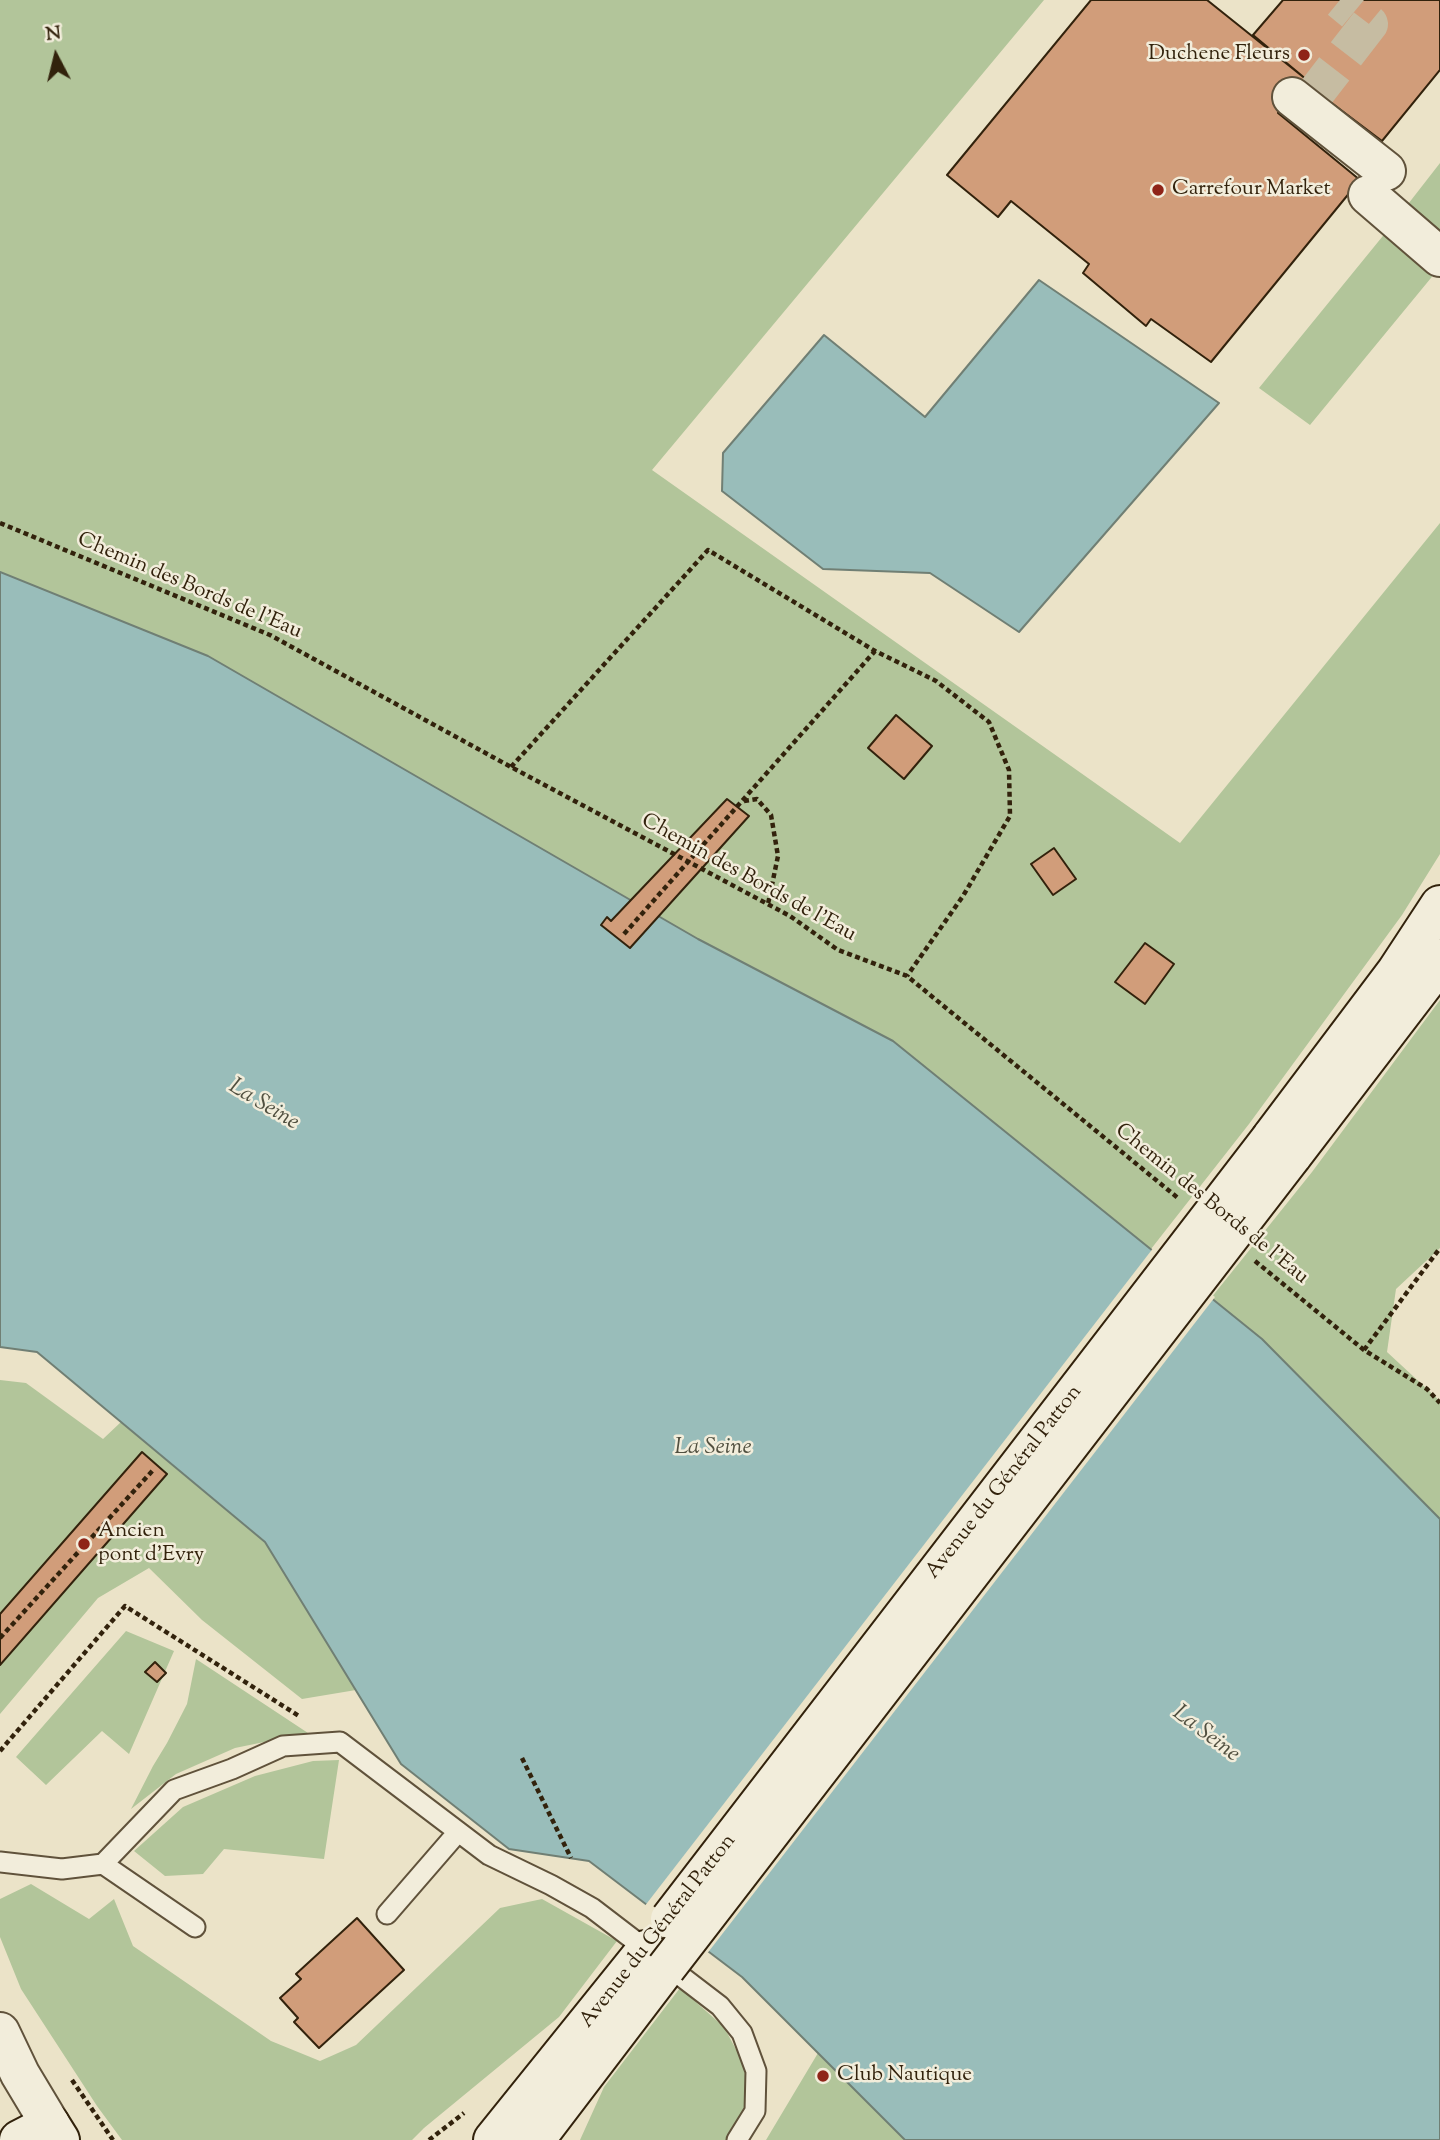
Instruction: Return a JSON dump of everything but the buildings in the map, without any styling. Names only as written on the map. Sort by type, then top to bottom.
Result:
[{"type":"main road","points":[[1302,100],[1440,257]]},
{"type":"main road","name":"Avenue du Général Patton","points":[[1281,1147],[1440,905]]},
{"type":"main road","name":"Avenue du Général Patton","points":[[574,2064],[1281,1147],[1432,973],[1440,959]]},
{"type":"main road","points":[[0,2032],[20,2074],[43,2135]]},
{"type":"main road","points":[[493,2140],[574,2064]]},
{"type":"main road","points":[[535,2140],[574,2064]]},
{"type":"lane","points":[[0,1862],[62,1869],[103,1864],[174,1790],[232,1769],[283,1746],[340,1742],[489,1855],[592,1908],[720,2006],[742,2033],[756,2071],[755,2111],[737,2140]]},
{"type":"lane","points":[[387,1914],[458,1832]]},
{"type":"lane","points":[[103,1864],[195,1927]]},
{"type":"path","name":"Chemin des Bords de l’Eau","points":[[0,523],[270,635],[790,916],[838,950],[906,976],[1183,1202]]},
{"type":"path","points":[[511,767],[708,550],[875,651],[936,681],[989,722],[1009,770],[1010,816],[963,896],[906,976]]},
{"type":"path","points":[[624,934],[875,651]]},
{"type":"path","points":[[744,801],[757,799],[771,815],[778,856],[768,904]]},
{"type":"path","points":[[1364,1350],[1440,1248]]},
{"type":"path","name":"Chemin des Bords de l’Eau","points":[[1247,1254],[1364,1350],[1427,1389],[1440,1403]]},
{"type":"path","points":[[0,1638],[154,1469]]},
{"type":"path","points":[[0,1751],[125,1606],[340,1742]]},
{"type":"path","points":[[522,1758],[571,1858]]},
{"type":"green space","points":[[0,0],[1044,0],[652,470],[1180,843],[1440,523],[1440,854],[1402,915],[1249,1124],[1151,1249],[893,1041],[698,939],[208,656],[0,572]]},
{"type":"green space","points":[[1440,163],[1440,251],[1398,217]]},
{"type":"green space","points":[[1391,226],[1440,267],[1310,425],[1259,388]]},
{"type":"green space","points":[[1440,1000],[1440,1248],[1396,1289],[1387,1352],[1440,1401],[1440,1519],[1262,1339],[1211,1298],[1312,1172]]},
{"type":"green space","points":[[0,1380],[26,1383],[103,1439],[121,1422],[271,1543],[356,1690],[302,1699],[202,1620],[149,1568],[98,1598],[0,1714]]},
{"type":"green space","points":[[126,1631],[174,1651],[129,1754],[102,1731],[46,1785],[16,1757]]},
{"type":"green space","points":[[196,1659],[308,1733],[235,1748],[176,1774],[131,1809],[187,1704]]},
{"type":"green space","points":[[339,1760],[324,1859],[224,1849],[203,1874],[165,1876],[134,1851],[183,1807],[255,1776],[313,1761]]},
{"type":"green space","points":[[31,1884],[89,1919],[114,1899],[133,1946],[271,2041],[320,2061],[356,2045],[500,1908],[542,1899],[617,1941],[559,2017],[412,2140],[122,2140],[21,1989],[0,1937],[0,1899]]},
{"type":"green space","points":[[680,1988],[724,2027],[747,2070],[747,2110],[726,2140],[580,2140],[604,2087]]},
{"type":"green space","name":"Club Nautique","points":[[818,2053],[905,2140],[766,2140]]},
{"type":"water","points":[[1039,280],[1219,403],[1019,632],[930,573],[823,569],[722,491],[723,453],[824,335],[925,417]]},
{"type":"water","name":"La Seine","points":[[0,572],[208,656],[698,939],[893,1041],[1262,1339],[1440,1519],[1440,2140],[905,2140],[742,1977],[589,1861],[509,1849],[401,1764],[265,1542],[37,1352],[0,1347]]},
{"type":"pier","points":[[1154,1247],[1215,1297],[706,1955],[644,1907]]},
{"type":"tunnel","points":[[1311,99],[1369,24],[1340,0]]},
{"type":"place","name":"Duchene Fleurs","points":[[1304,55]]},
{"type":"place","name":"Carrefour Market","points":[[1158,190]]},
{"type":"place","name":"Ancien pont d'Evry","points":[[84,1544]]},
{"type":"place","name":"Club Nautique","points":[[823,2076]]}]
